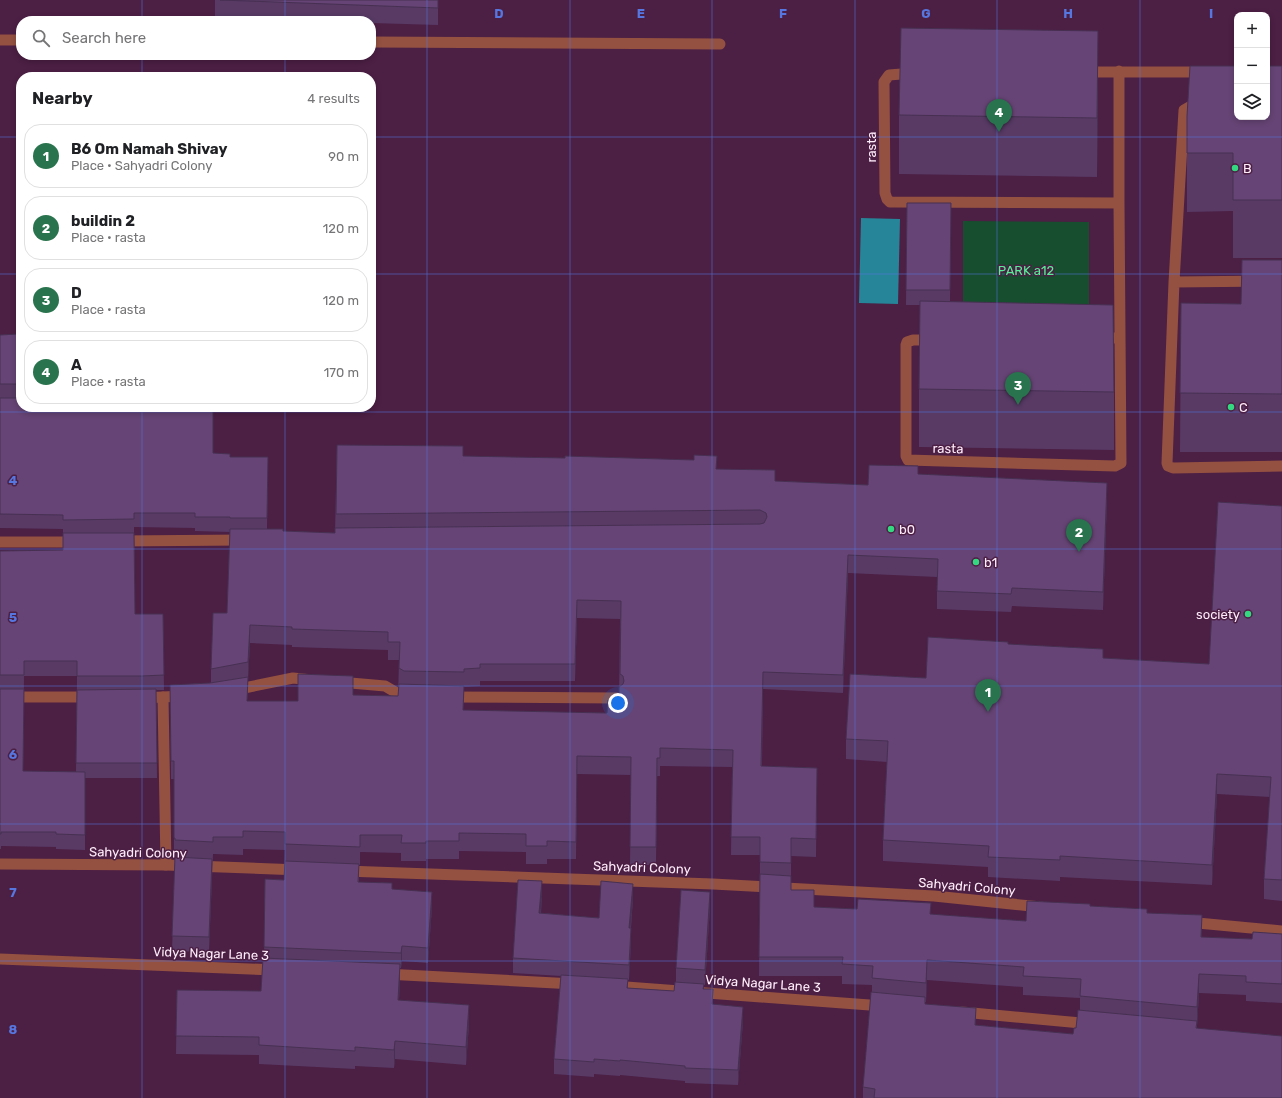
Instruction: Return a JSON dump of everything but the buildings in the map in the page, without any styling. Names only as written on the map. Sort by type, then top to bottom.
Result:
[{"type":"street","points":[[0,40],[16,40]]},
{"type":"street","points":[[376,42],[720,44]]},
{"type":"street","points":[[1119,71],[1119,202]]},
{"type":"street","points":[[1073,72],[1213,72]]},
{"type":"street","name":"rasta","points":[[925,73],[889,75],[884,82],[885,194],[890,202],[1119,202],[1121,464],[1115,466],[908,460],[906,456],[906,345],[907,342],[913,340],[945,340]]},
{"type":"street","points":[[1214,106],[1191,106],[1184,110],[1174,282],[1168,466],[1173,468],[1282,466]]},
{"type":"street","points":[[1174,282],[1282,281]]},
{"type":"street","points":[[1088,339],[1120,338]]},
{"type":"street","points":[[111,541],[253,540]]},
{"type":"street","points":[[0,542],[87,542]]},
{"type":"street","points":[[221,694],[293,678],[385,686],[402,696],[426,696]]},
{"type":"street","points":[[134,698],[192,695]]},
{"type":"street","points":[[442,696],[617,698]]},
{"type":"street","points":[[0,697],[102,698]]},
{"type":"street","points":[[163,697],[166,866]]},
{"type":"street","name":"Sahyadri Colony","points":[[0,864],[166,866],[309,870]]},
{"type":"street","name":"Sahyadri Colony","points":[[332,871],[714,884],[934,896],[1053,908]]},
{"type":"street","points":[[1179,921],[1282,932]]},
{"type":"street","name":"Vidya Nagar Lane 3","points":[[0,959],[283,970]]},
{"type":"street","points":[[378,973],[583,985]]},
{"type":"street","name":"Vidya Nagar Lane 3","points":[[599,986],[891,1006]]},
{"type":"street","points":[[954,1011],[1103,1025]]},
{"type":"green space","name":"PARK a12","points":[[963,221],[1089,222],[1089,318],[963,318]]},
{"type":"water","points":[[861,218],[900,219],[898,304],[859,303]]},
{"type":"place","name":"A","points":[[999,132]]},
{"type":"place","name":"B","points":[[1235,168]]},
{"type":"place","name":"D","points":[[1018,405]]},
{"type":"place","name":"C","points":[[1231,407]]},
{"type":"place","name":"b0","points":[[891,529]]},
{"type":"place","name":"buildin 2","points":[[1079,552]]},
{"type":"place","name":"b1","points":[[976,562]]},
{"type":"place","name":"society","points":[[1248,614]]},
{"type":"place","name":"B6 Om Namah Shivay","points":[[988,712]]}]
